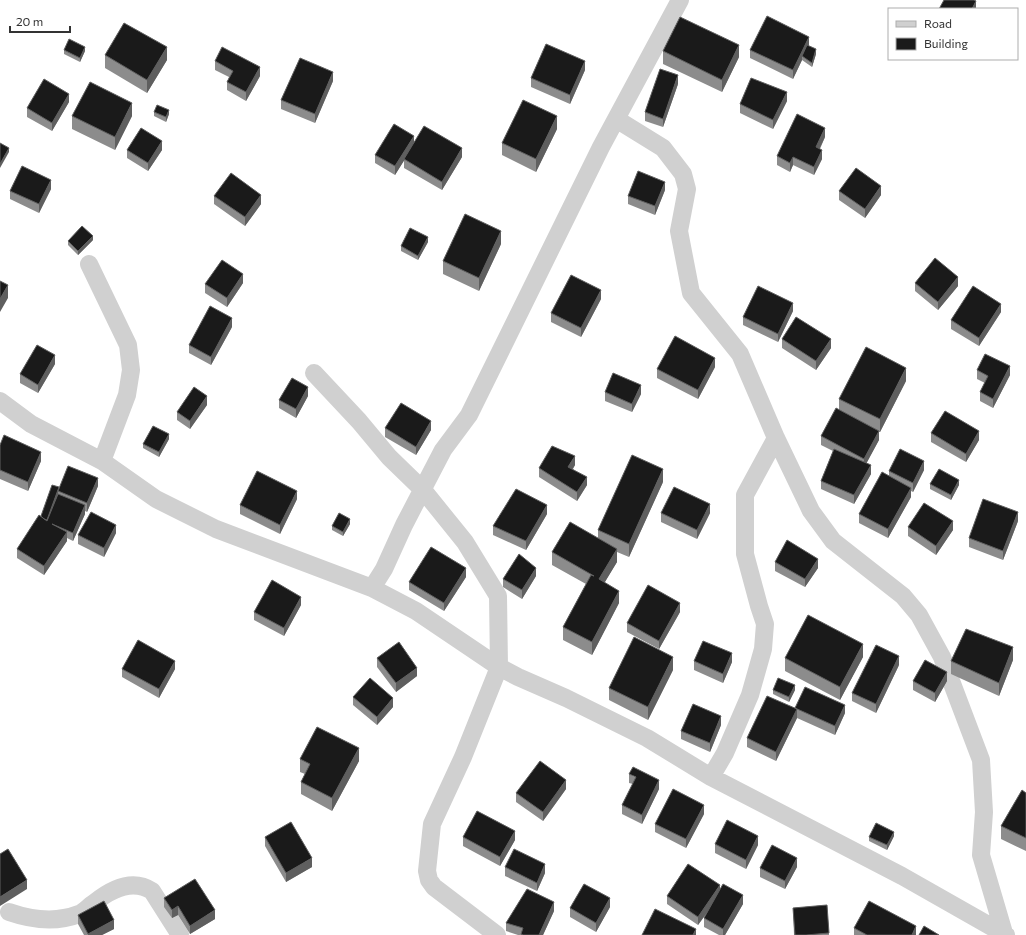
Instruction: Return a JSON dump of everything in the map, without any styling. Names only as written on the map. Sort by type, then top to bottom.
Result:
[{"type":"street","points":[[372,588],[384,569],[404,525],[444,450],[469,415],[601,147],[680,0]]},
{"type":"street","points":[[616,119],[663,148],[683,174],[687,189],[679,231],[691,293],[740,354],[776,438],[811,511],[833,541],[903,596],[919,615],[942,657],[981,760],[984,812],[982,855],[1005,934]]},
{"type":"street","points":[[89,264],[128,345],[131,370],[127,395],[102,461]]},
{"type":"street","points":[[314,373],[359,421],[389,457],[423,490],[465,542],[498,596],[499,667],[463,757],[432,824],[427,871],[429,880],[434,887],[497,935]]},
{"type":"street","points":[[0,401],[31,424],[102,461],[156,499],[216,529],[372,588],[416,611],[499,667],[647,738],[711,777],[895,872],[1005,934]]},
{"type":"street","points":[[711,777],[725,753],[750,695],[763,649],[765,624],[745,554],[745,495],[776,438]]},
{"type":"street","points":[[10,912],[25,918],[45,920],[62,918],[80,914],[107,892],[121,887],[137,884],[145,886],[152,891],[180,935]]},
{"type":"building","points":[[944,0],[976,1],[972,8],[940,8]]},
{"type":"building","points":[[767,16],[809,37],[793,70],[750,50]]},
{"type":"building","points":[[680,17],[739,45],[722,80],[663,51]]},
{"type":"building","points":[[124,23],[167,47],[147,80],[105,55]]},
{"type":"building","points":[[69,39],[85,47],[80,58],[64,50]]},
{"type":"building","points":[[546,44],[585,61],[570,95],[531,78]]},
{"type":"building","points":[[807,45],[816,49],[812,63],[802,56]]},
{"type":"building","points":[[222,47],[260,67],[246,92],[227,82],[233,71],[215,61]]},
{"type":"building","points":[[300,58],[333,72],[315,114],[281,100]]},
{"type":"building","points":[[660,69],[678,75],[663,119],[645,112]]},
{"type":"building","points":[[751,78],[787,92],[773,120],[740,104]]},
{"type":"building","points":[[44,79],[69,94],[52,123],[27,108]]},
{"type":"building","points":[[90,82],[132,103],[115,137],[72,116]]},
{"type":"building","points":[[523,100],[557,116],[536,159],[502,143]]},
{"type":"building","points":[[157,105],[169,110],[166,117],[154,112]]},
{"type":"building","points":[[797,114],[825,128],[816,147],[822,150],[814,167],[793,157],[790,163],[777,156]]},
{"type":"building","points":[[394,124],[414,136],[395,166],[375,155]]},
{"type":"building","points":[[424,126],[462,148],[442,182],[404,159]]},
{"type":"building","points":[[141,128],[162,141],[148,163],[127,150]]},
{"type":"building","points":[[0,143],[9,148],[0,164]]},
{"type":"building","points":[[22,166],[51,180],[39,204],[10,191]]},
{"type":"building","points":[[856,168],[881,186],[865,209],[839,191]]},
{"type":"building","points":[[638,171],[665,182],[655,206],[628,196]]},
{"type":"building","points":[[231,173],[261,195],[245,217],[214,196]]},
{"type":"building","points":[[465,214],[501,231],[479,278],[443,261]]},
{"type":"building","points":[[82,226],[93,236],[78,251],[68,241]]},
{"type":"building","points":[[410,228],[428,237],[418,256],[401,246]]},
{"type":"building","points":[[935,258],[958,277],[938,302],[915,283]]},
{"type":"building","points":[[222,260],[243,274],[227,298],[205,284]]},
{"type":"building","points":[[571,275],[601,290],[581,328],[551,313]]},
{"type":"building","points":[[0,281],[8,285],[0,299]]},
{"type":"building","points":[[758,286],[793,303],[778,334],[743,317]]},
{"type":"building","points":[[973,286],[1001,304],[979,338],[951,320]]},
{"type":"building","points":[[210,306],[232,318],[211,357],[189,345]]},
{"type":"building","points":[[796,317],[831,339],[816,361],[782,339]]},
{"type":"building","points":[[675,336],[715,358],[698,390],[657,369]]},
{"type":"building","points":[[37,345],[55,355],[38,385],[20,374]]},
{"type":"building","points":[[866,347],[906,368],[880,419],[839,399]]},
{"type":"building","points":[[985,354],[1010,366],[993,399],[980,392],[988,376],[977,370]]},
{"type":"building","points":[[613,373],[641,385],[632,404],[605,392]]},
{"type":"building","points":[[292,378],[308,387],[296,409],[279,400]]},
{"type":"building","points":[[194,387],[207,396],[190,421],[177,412]]},
{"type":"building","points":[[401,403],[431,421],[416,447],[385,428]]},
{"type":"building","points":[[836,408],[879,431],[864,459],[821,436]]},
{"type":"building","points":[[945,411],[979,431],[966,454],[931,433]]},
{"type":"building","points":[[153,426],[169,434],[159,452],[143,444]]},
{"type":"building","points":[[4,435],[41,452],[28,482],[0,470],[0,445]]},
{"type":"building","points":[[552,446],[575,456],[568,467],[587,477],[577,492],[539,468]]},
{"type":"building","points":[[834,449],[871,465],[854,495],[821,481]]},
{"type":"building","points":[[900,449],[924,461],[913,483],[889,471]]},
{"type":"building","points":[[632,455],[663,469],[629,544],[598,530]]},
{"type":"building","points":[[68,466],[98,478],[87,503],[58,491]]},
{"type":"building","points":[[939,469],[959,480],[951,495],[930,484]]},
{"type":"building","points":[[257,471],[297,491],[280,525],[240,505]]},
{"type":"building","points":[[882,472],[911,488],[888,529],[859,514]]},
{"type":"building","points":[[52,485],[59,487],[47,520],[41,516]]},
{"type":"building","points":[[674,487],[710,504],[697,530],[661,513]]},
{"type":"building","points":[[516,489],[547,505],[526,541],[493,526]]},
{"type":"building","points":[[58,494],[85,505],[73,533],[52,524],[67,532],[44,566],[17,549],[39,515],[47,521]]},
{"type":"building","points":[[983,499],[1018,512],[1003,551],[969,538]]},
{"type":"building","points":[[924,503],[953,521],[936,546],[908,527]]},
{"type":"building","points":[[91,512],[116,525],[104,548],[78,535]]},
{"type":"building","points":[[339,513],[350,519],[343,532],[332,526]]},
{"type":"building","points":[[570,522],[617,549],[599,579],[619,591],[592,642],[563,627],[591,575],[594,576],[552,552]]},
{"type":"building","points":[[787,540],[818,559],[805,579],[775,562]]},
{"type":"building","points":[[431,547],[466,568],[444,603],[409,582]]},
{"type":"building","points":[[519,554],[536,568],[522,590],[503,579]]},
{"type":"building","points":[[272,580],[301,597],[284,628],[254,612]]},
{"type":"building","points":[[648,585],[680,603],[659,641],[627,623]]},
{"type":"building","points":[[808,615],[863,644],[840,687],[785,658]]},
{"type":"building","points":[[966,629],[1013,647],[999,683],[951,661]]},
{"type":"building","points":[[634,637],[673,657],[648,707],[609,688]]},
{"type":"building","points":[[138,640],[175,661],[159,689],[122,669]]},
{"type":"building","points":[[703,641],[732,653],[723,674],[694,661]]},
{"type":"building","points":[[399,642],[417,668],[396,683],[377,658]]},
{"type":"building","points":[[876,645],[899,656],[876,704],[852,693]]},
{"type":"building","points":[[925,660],[947,672],[935,693],[913,681]]},
{"type":"building","points":[[370,678],[393,698],[377,717],[353,697]]},
{"type":"building","points":[[778,678],[795,685],[789,697],[773,690]]},
{"type":"building","points":[[805,687],[845,705],[835,726],[795,708]]},
{"type":"building","points":[[767,696],[797,709],[776,752],[747,738]]},
{"type":"building","points":[[693,704],[721,716],[710,743],[681,731]]},
{"type":"building","points":[[317,727],[359,748],[332,798],[301,782],[310,764],[300,759]]},
{"type":"building","points":[[540,761],[566,780],[543,812],[516,793]]},
{"type":"building","points":[[633,767],[659,780],[642,815],[622,805],[636,777],[629,774]]},
{"type":"building","points":[[673,789],[704,805],[686,839],[655,824]]},
{"type":"building","points":[[1022,790],[1026,793],[1026,838],[1001,826]]},
{"type":"building","points":[[477,811],[515,831],[500,857],[463,837]]},
{"type":"building","points":[[727,820],[758,836],[746,860],[715,844]]},
{"type":"building","points":[[291,822],[312,858],[286,873],[265,837]]},
{"type":"building","points":[[876,823],[894,832],[887,845],[869,837]]},
{"type":"building","points":[[772,845],[797,858],[785,881],[760,868]]},
{"type":"building","points":[[8,849],[27,880],[0,897],[0,854]]},
{"type":"building","points":[[514,849],[545,864],[537,883],[505,867]]},
{"type":"building","points":[[688,864],[720,885],[698,917],[667,896]]},
{"type":"building","points":[[195,879],[215,910],[190,926],[178,906],[172,910],[164,898]]},
{"type":"building","points":[[584,884],[610,898],[596,923],[570,908]]},
{"type":"building","points":[[723,884],[743,895],[723,929],[704,918]]},
{"type":"building","points":[[527,889],[554,902],[539,935],[523,935],[521,934],[523,928],[506,923]]},
{"type":"building","points":[[104,901],[114,920],[88,934],[78,915]]},
{"type":"building","points":[[869,901],[916,926],[912,935],[867,935],[854,928]]},
{"type":"building","points":[[827,905],[829,933],[795,935],[793,908]]},
{"type":"building","points":[[655,909],[696,929],[693,935],[642,935]]},
{"type":"building","points":[[924,926],[939,935],[919,935]]}]
